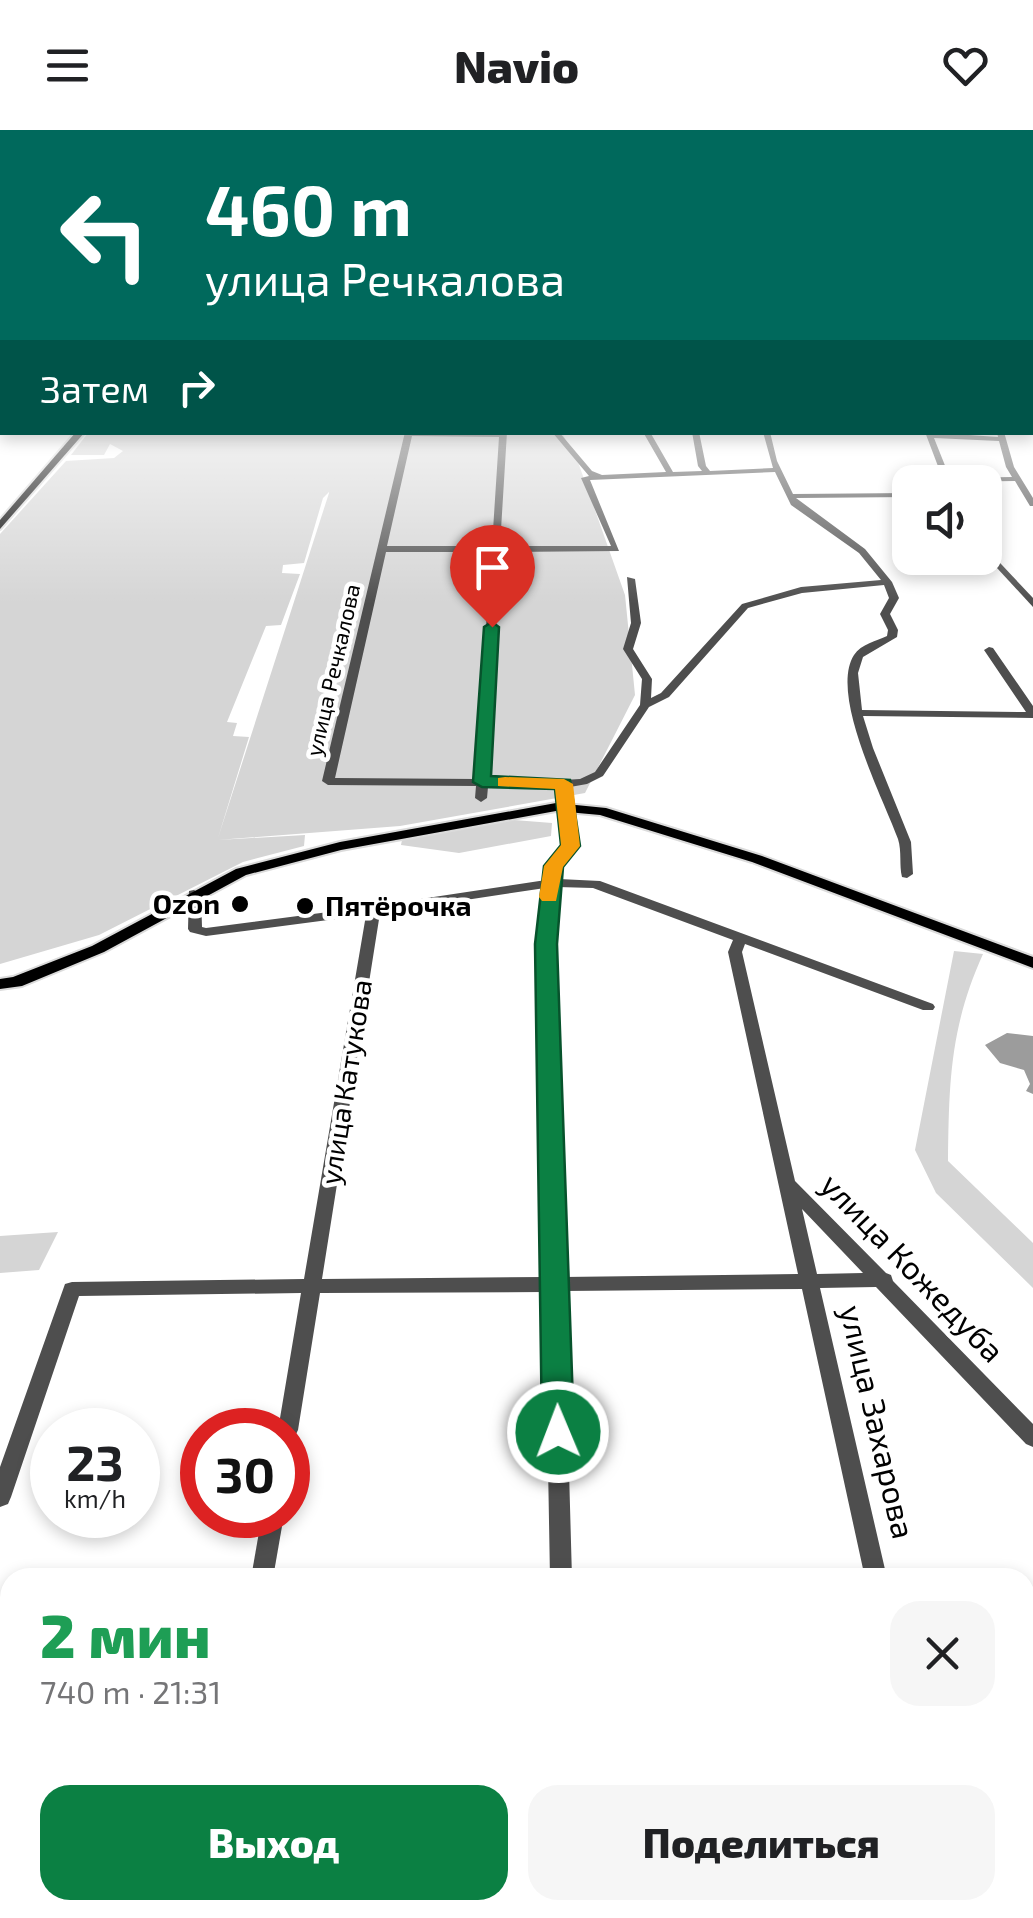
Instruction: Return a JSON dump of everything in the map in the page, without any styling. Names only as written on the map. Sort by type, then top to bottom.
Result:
[{"type":"main road","points":[[0,526],[76,437]]},
{"type":"main road","points":[[0,984],[16,982],[98,949],[241,872],[313,852],[511,813],[565,807],[585,807],[621,816],[774,865],[1033,963]]},
{"type":"street","name":"улица Речкалова","points":[[407,437],[328,781],[564,784]]},
{"type":"street","points":[[481,798],[503,437]]},
{"type":"street","points":[[560,437],[589,472],[600,477]]},
{"type":"street","points":[[649,437],[672,476]]},
{"type":"street","points":[[696,437],[702,466],[709,474]]},
{"type":"street","points":[[768,437],[778,470],[797,506],[862,552],[887,582],[894,598],[885,614],[894,634],[858,655],[855,704],[862,713],[864,744],[905,842],[907,874]]},
{"type":"street","points":[[930,437],[942,465]]},
{"type":"street","points":[[1001,437],[1033,504]]},
{"type":"street","points":[[382,549],[616,549],[586,478],[778,470]]},
{"type":"street","points":[[1002,479],[1018,479]]},
{"type":"street","points":[[792,496],[892,495]]},
{"type":"street","points":[[1002,569],[1033,604]]},
{"type":"street","points":[[630,579],[636,623],[628,649],[647,679],[646,706]]},
{"type":"street","points":[[561,1568],[546,983],[550,883],[554,866],[570,846],[564,784],[583,782],[600,774],[646,706],[666,696],[745,606],[801,590],[887,582]]},
{"type":"street","points":[[989,650],[1033,715]]},
{"type":"street","points":[[862,713],[1033,715]]},
{"type":"street","points":[[194,894],[194,929],[206,932],[550,883],[595,884],[928,1008]]},
{"type":"street","name":"улица Катукова","points":[[292,1408],[374,910]]},
{"type":"street","name":"улица Кожедуба","points":[[742,938],[734,952],[810,1282]]},
{"type":"street","name":"улица Кожедуба","points":[[789,1184],[1033,1438]]},
{"type":"street","points":[[0,1497],[72,1289],[312,1285],[555,1287],[884,1280]]},
{"type":"street","name":"улица Захарова","points":[[810,1282],[874,1568]]},
{"type":"street","points":[[264,1568],[269,1538]]},
{"type":"shaded area","points":[[85,437],[564,437],[578,462],[625,595],[635,695],[585,793],[400,826],[217,840],[305,835],[304,846],[243,862],[99,935],[0,964],[0,534],[66,461],[114,458],[123,451],[110,444],[104,455],[71,455]],"holes":[[[329,492],[218,838],[249,737],[233,736],[237,723],[227,722],[266,626],[281,625],[300,574],[282,573],[283,565],[304,563],[323,498]]]},
{"type":"shaded area","points":[[514,820],[552,823],[551,836],[459,853],[401,845],[402,840]]},
{"type":"shaded area","points":[[954,951],[983,954],[958,1031],[949,1106],[948,1161],[1033,1243],[1033,1288],[936,1193],[915,1150]]},
{"type":"shaded area","points":[[1007,1033],[1033,1036],[1033,1094],[1026,1091],[1030,1084],[1024,1070],[1000,1063],[985,1045]]},
{"type":"shaded area","points":[[58,1232],[39,1270],[0,1273],[0,1236]]},
{"type":"slow traffic","points":[[505,782],[564,784],[570,846],[554,866],[549,897]]},
{"type":"place","name":"Ozon","points":[[240,904]]},
{"type":"place","name":"Пятёрочка","points":[[305,906]]},
{"type":"route","points":[[492,627],[482,782],[564,784],[570,846],[554,866],[546,944],[558,1432]]}]
